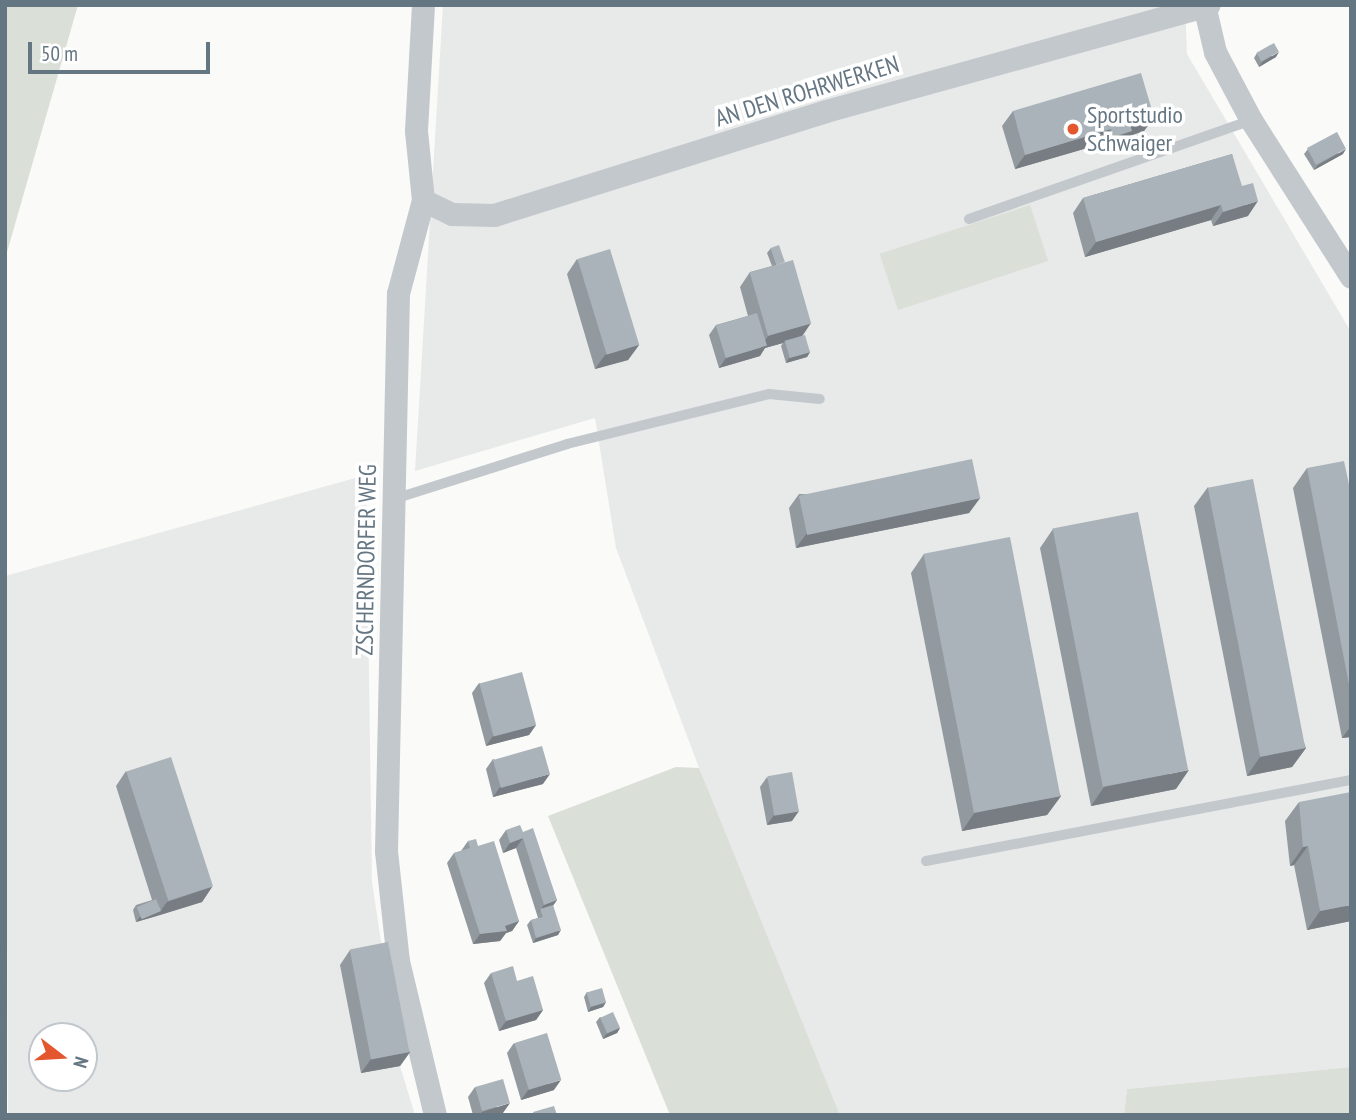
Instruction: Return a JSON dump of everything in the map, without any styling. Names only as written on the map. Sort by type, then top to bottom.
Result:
[{"type":"street","name":"ZSCHERNDORFER WEG","points":[[424,5],[416,131],[423,200],[398,293],[386,851],[398,961],[435,1115]]},
{"type":"street","name":"AN DEN ROHRWERKEN","points":[[423,200],[452,214],[495,215],[826,111],[1205,6]]},
{"type":"street","points":[[1205,6],[1215,52],[1251,120],[1351,277]]},
{"type":"lane","points":[[969,219],[1251,120]]},
{"type":"lane","points":[[394,499],[567,444],[769,394],[820,399]]},
{"type":"lane","points":[[926,861],[1351,780]]},
{"type":"shaded area","points":[[5,5],[78,5],[5,259]]},
{"type":"shaded area","points":[[443,5],[1185,5],[1187,54],[1351,332],[1351,1067],[1127,1089],[1124,1115],[840,1115],[715,810],[616,548],[595,418],[415,471]]},
{"type":"shaded area","points":[[1030,205],[1048,261],[898,310],[880,254]]},
{"type":"shaded area","points":[[366,475],[372,882],[400,1066],[415,1115],[8,1115],[5,576]]},
{"type":"shaded area","points":[[676,767],[699,768],[840,1115],[670,1115],[548,816]]},
{"type":"shaded area","points":[[1351,1067],[1351,1115],[1124,1115],[1127,1089]]},
{"type":"building","points":[[1274,43],[1279,52],[1261,61],[1257,53]]},
{"type":"building","name":"Sportstudio Schwaiger","points":[[1141,73],[1154,117],[1130,124],[1132,131],[1114,137],[1111,129],[1025,155],[1013,111]]},
{"type":"building","points":[[1337,132],[1346,149],[1316,165],[1307,148]]},
{"type":"building","points":[[1232,154],[1242,186],[1253,183],[1258,201],[1223,212],[1221,205],[1096,242],[1083,198]]},
{"type":"building","points":[[779,245],[785,262],[776,265],[770,248]]},
{"type":"building","points":[[610,249],[639,345],[607,355],[577,259]]},
{"type":"building","points":[[793,260],[811,323],[768,336],[750,272]]},
{"type":"building","points":[[757,313],[767,346],[726,358],[716,326]]},
{"type":"building","points":[[805,335],[810,352],[790,358],[785,341]]},
{"type":"building","points":[[972,459],[980,498],[807,535],[799,496]]},
{"type":"building","points":[[1344,461],[1351,494],[1351,695],[1307,468]]},
{"type":"building","points":[[1253,479],[1305,748],[1260,757],[1208,488]]},
{"type":"building","points":[[1138,512],[1188,770],[1103,787],[1053,529]]},
{"type":"building","points":[[1010,537],[1060,796],[974,813],[924,554]]},
{"type":"building","points":[[522,672],[536,725],[494,737],[479,683]]},
{"type":"building","points":[[542,746],[550,774],[501,788],[493,760]]},
{"type":"building","points":[[171,757],[213,886],[168,901],[126,772]]},
{"type":"building","points":[[792,772],[799,811],[774,816],[767,776]]},
{"type":"building","points":[[1351,792],[1351,905],[1320,911],[1308,846],[1303,847],[1299,802]]},
{"type":"building","points":[[520,825],[523,832],[533,828],[557,900],[544,905],[523,838],[510,843],[506,830]]},
{"type":"building","points":[[476,839],[478,846],[494,841],[519,921],[505,926],[507,931],[480,934],[454,853],[470,848],[468,841]]},
{"type":"building","points":[[156,899],[161,911],[142,919],[137,907]]},
{"type":"building","points":[[553,905],[561,930],[536,938],[531,920],[543,917],[540,909]]},
{"type":"building","points":[[388,942],[409,1052],[371,1059],[350,949]]},
{"type":"building","points":[[513,966],[517,981],[533,976],[543,1010],[506,1021],[491,973]]},
{"type":"building","points":[[602,988],[606,1002],[591,1007],[587,992]]},
{"type":"building","points":[[613,1012],[620,1028],[607,1033],[600,1018]]},
{"type":"building","points":[[547,1033],[561,1080],[529,1090],[514,1043]]},
{"type":"building","points":[[503,1079],[510,1103],[482,1111],[475,1087]]},
{"type":"building","points":[[554,1106],[557,1115],[534,1115],[533,1112]]},
{"type":"place","name":"Sportstudio Schwaiger","points":[[1073,129]]}]
